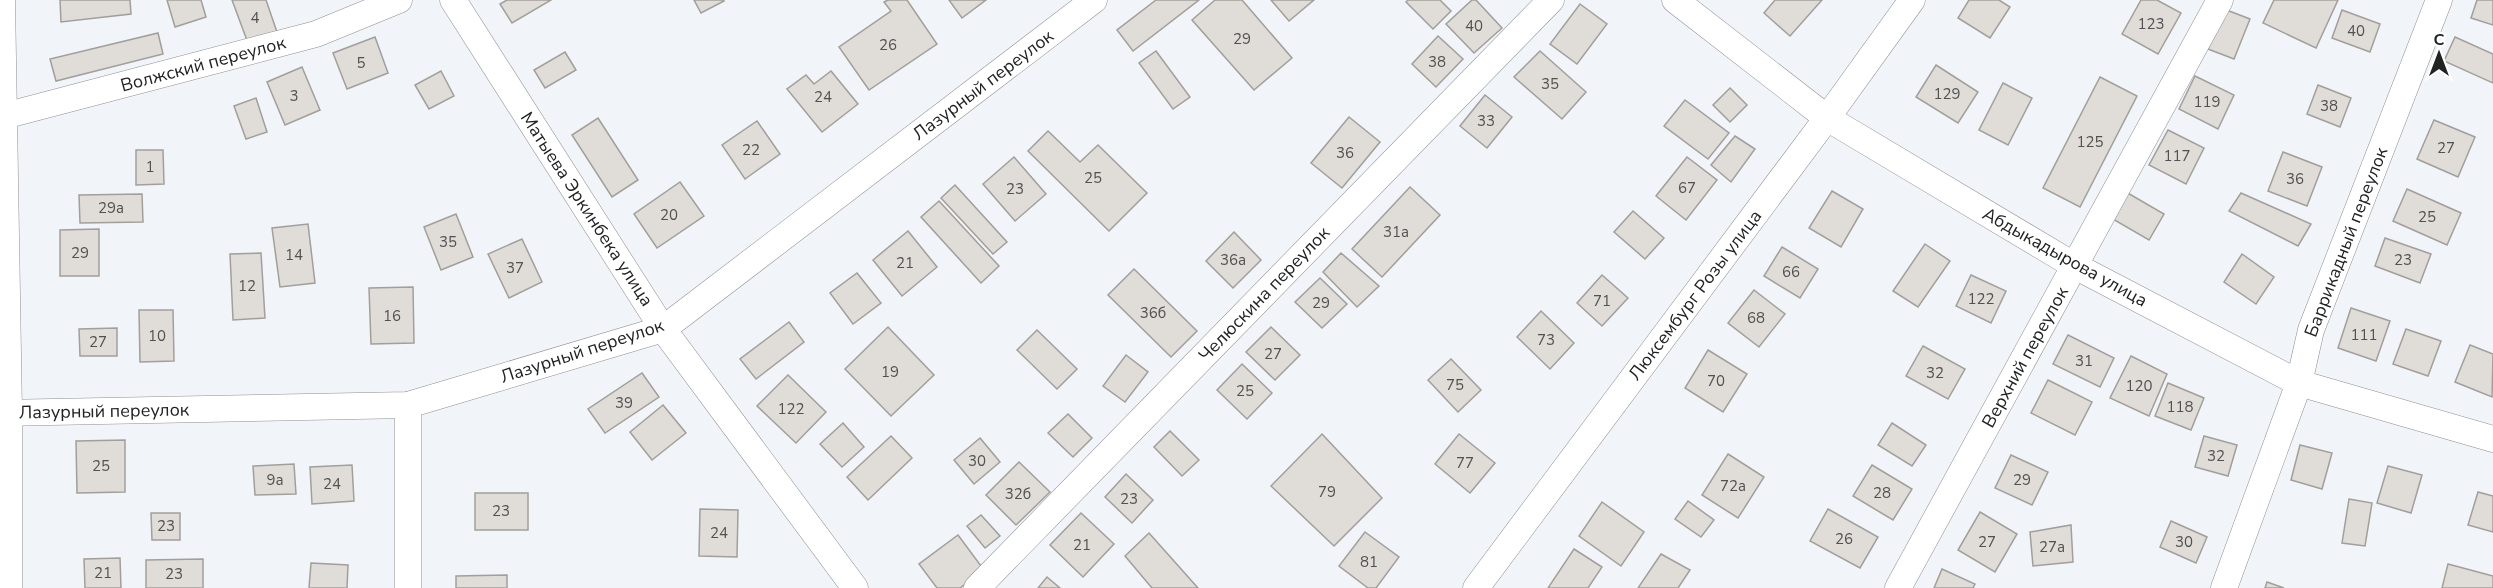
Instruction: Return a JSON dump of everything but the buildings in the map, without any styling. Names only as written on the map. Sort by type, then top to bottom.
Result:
[{"type":"street","points":[[2,0],[5,413],[9,588]]},
{"type":"street","name":"Волжский переулок","points":[[4,116],[316,34],[399,0]]},
{"type":"street","name":"Матыева Эркинбека улица","points":[[454,0],[663,329],[850,586]]},
{"type":"street","name":"Лазурный переулок","points":[[5,413],[408,405],[663,329],[1095,0]]},
{"type":"street","name":"Челюскина переулок","points":[[977,588],[1551,0]]},
{"type":"street","name":"Абдыкадырова улица","points":[[1675,0],[1827,118],[2075,266],[2299,383],[2493,439]]},
{"type":"street","name":"Люксембург Розы улица","points":[[1476,588],[1827,118],[1911,0]]},
{"type":"street","name":"Верхний переулок","points":[[1898,588],[2220,0]]},
{"type":"street","name":"Баррикадный переулок","points":[[2224,588],[2299,383],[2311,330],[2439,0]]},
{"type":"street","points":[[408,405],[408,588]]}]
